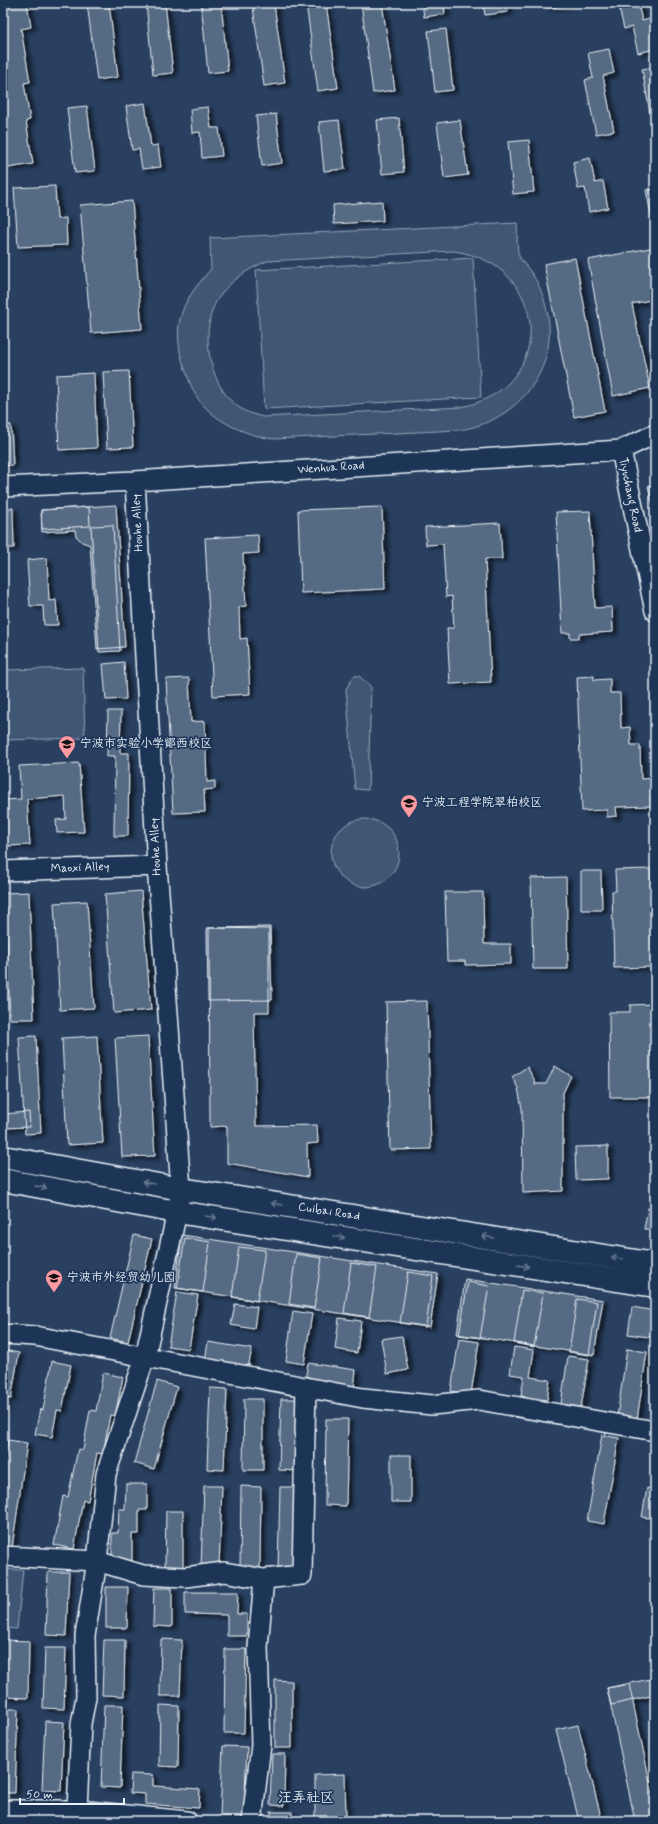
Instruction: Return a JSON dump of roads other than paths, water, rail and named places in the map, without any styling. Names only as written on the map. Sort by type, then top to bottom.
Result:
[{"type":"main road","name":"Cuibai Road","points":[[3,1157],[181,1189],[655,1264]]},
{"type":"main road","name":"Cuibai Road","points":[[3,1180],[178,1212],[655,1286]]},
{"type":"street","name":"Wenhua Road","points":[[3,487],[135,481],[621,450],[655,434]]},
{"type":"street","name":"Tiyuchang Road","points":[[621,450],[655,611]]},
{"type":"street","name":"Houhe Alley","points":[[77,1816],[81,1724],[86,1697],[85,1636],[97,1561],[106,1474],[145,1357],[178,1212],[181,1189],[157,866],[135,481]]},
{"type":"street","name":"Maoxi Alley","points":[[3,870],[157,866]]},
{"type":"street","points":[[3,1334],[35,1336],[363,1398],[432,1405],[479,1400],[655,1431]]},
{"type":"street","points":[[3,1556],[97,1561],[143,1575],[185,1577],[224,1572],[264,1579],[302,1575],[306,1387]]},
{"type":"street","points":[[252,1821],[261,1745],[258,1647],[264,1579]]},
{"type":"street","points":[[3,1810],[77,1816],[187,1821]]},
{"type":"place","name":"宁波市实验小学鄮西校区","points":[[67,759]]},
{"type":"place","name":"宁波工程学院翠柏校区","points":[[409,818]]},
{"type":"place","name":"宁波市外经贸幼儿园","points":[[54,1293]]},
{"type":"district","name":"汪弄社区","points":[[306,1798]]}]
